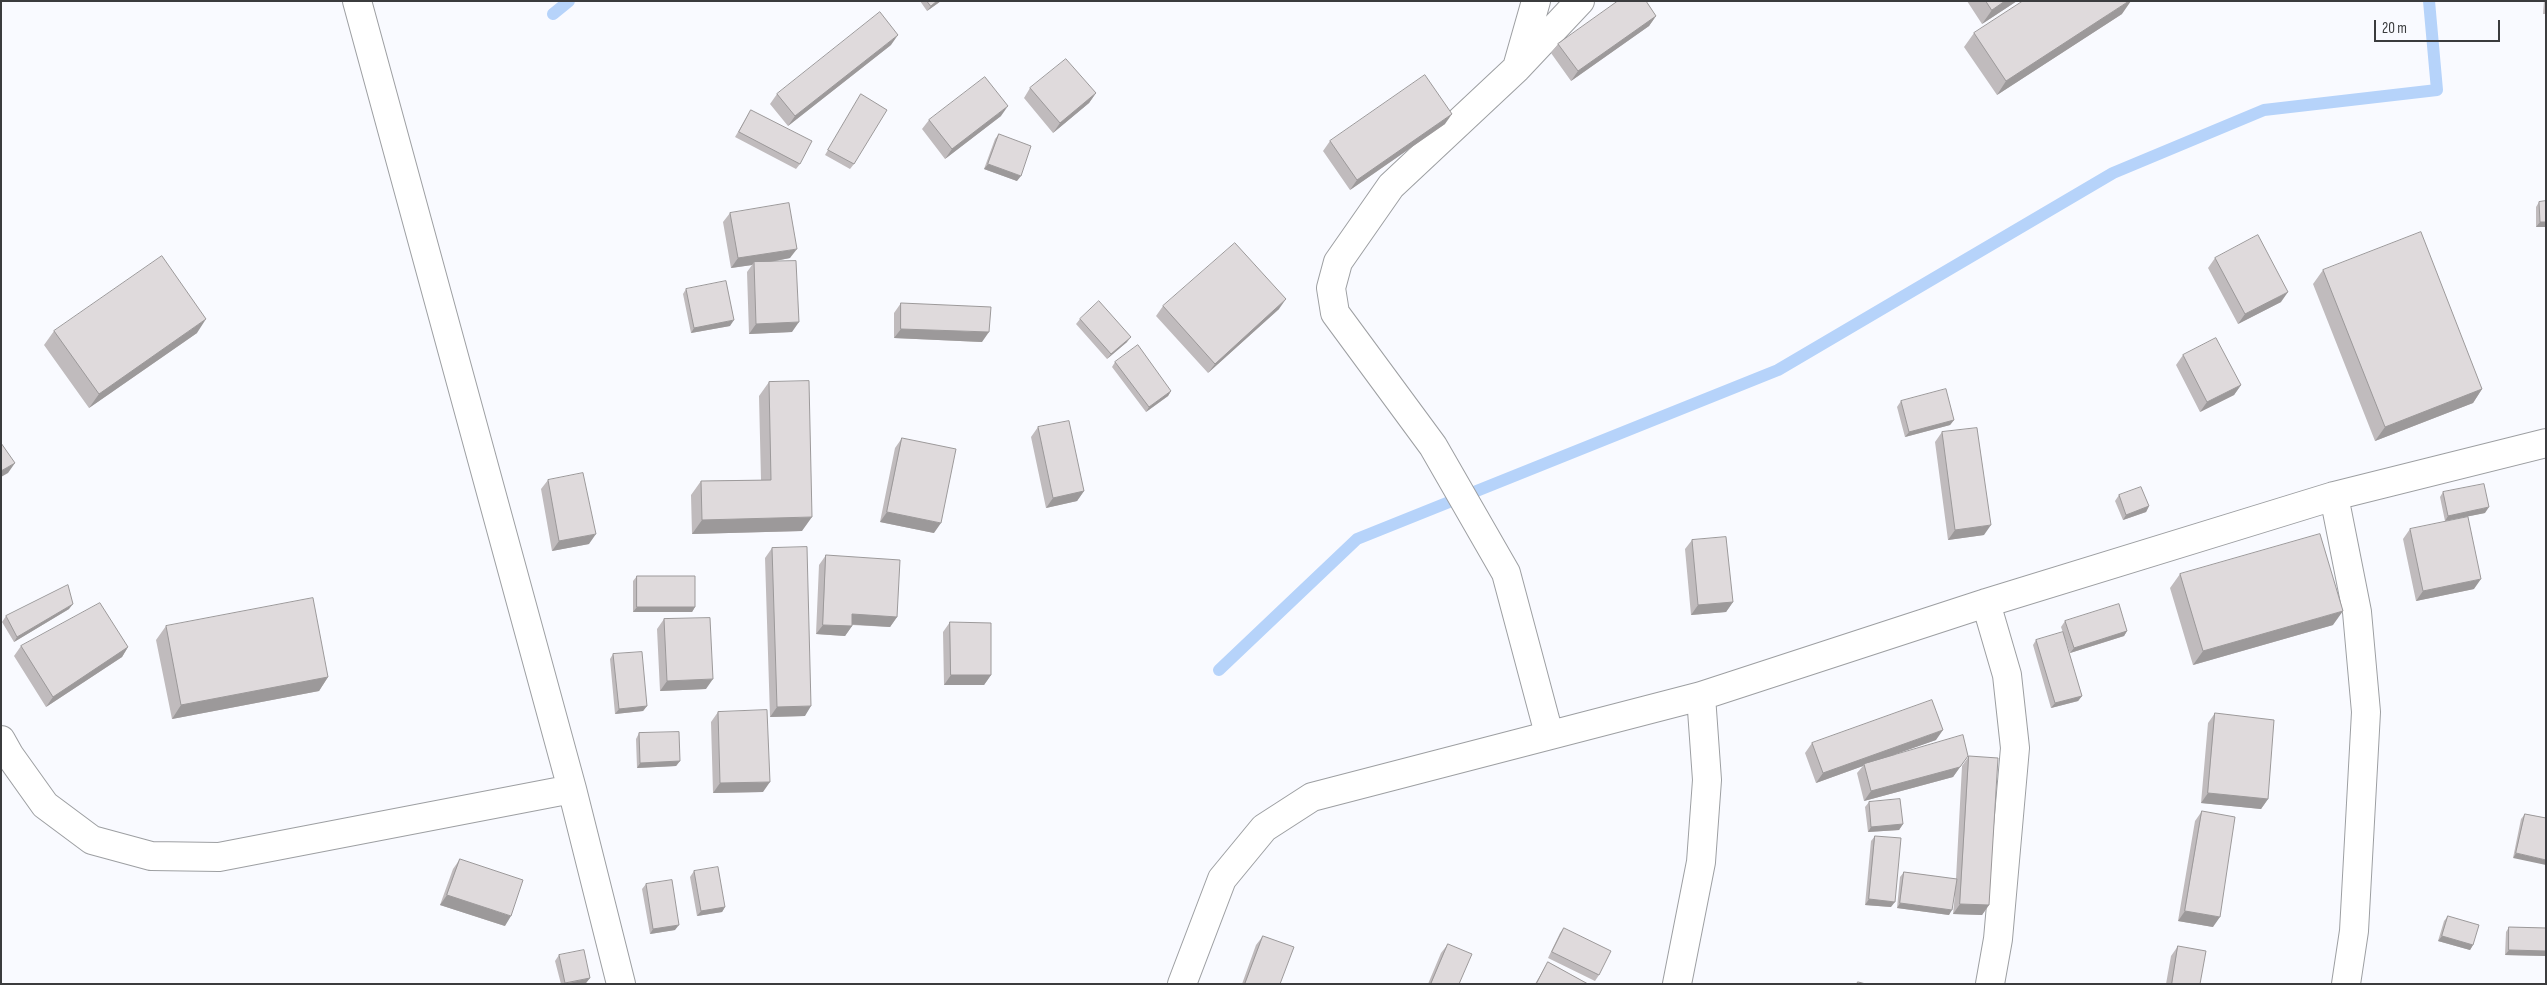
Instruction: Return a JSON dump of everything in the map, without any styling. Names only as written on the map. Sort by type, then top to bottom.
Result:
[{"type":"street","points":[[358,1],[572,789],[621,984]]},
{"type":"street","points":[[1517,68],[1536,1]]},
{"type":"street","points":[[1549,734],[1506,573],[1433,446],[1335,313],[1331,288],[1338,262],[1392,186],[1517,68],[1580,1]]},
{"type":"street","points":[[1182,984],[1222,879],[1264,828],[1312,798],[1549,734],[1701,696],[1986,603],[2334,496],[2546,443]]},
{"type":"street","points":[[2334,496],[2357,612],[2366,712],[2354,931],[2346,984]]},
{"type":"street","points":[[1986,603],[2006,675],[2015,748],[1998,939],[1990,984]]},
{"type":"street","points":[[1677,984],[1701,862],[1707,780],[1701,696]]},
{"type":"street","points":[[1,740],[10,756],[46,805],[92,840],[150,856],[219,857],[572,789]]},
{"type":"building","points":[[927,1],[937,1],[931,6]]},
{"type":"building","points":[[1618,1],[1646,1],[1656,16],[1578,71],[1558,44]]},
{"type":"building","points":[[1986,1],[2005,1],[1992,10]]},
{"type":"building","points":[[2023,1],[2129,1],[2006,81],[1974,33]]},
{"type":"building","points":[[880,12],[898,35],[795,116],[777,94]]},
{"type":"building","points":[[1066,59],[1096,93],[1060,123],[1030,88]]},
{"type":"building","points":[[1425,75],[1452,114],[1357,180],[1330,141]]},
{"type":"building","points":[[985,77],[1008,106],[952,149],[929,120]]},
{"type":"building","points":[[861,94],[887,110],[854,164],[828,150]]},
{"type":"building","points":[[751,110],[812,141],[800,164],[739,132]]},
{"type":"building","points":[[999,134],[1031,146],[1021,176],[988,164]]},
{"type":"building","points":[[2546,201],[2546,222],[2540,222],[2539,202]]},
{"type":"building","points":[[789,203],[797,249],[738,258],[730,213]]},
{"type":"building","points":[[2421,232],[2482,389],[2385,427],[2323,270]]},
{"type":"building","points":[[2258,235],[2288,292],[2245,314],[2215,258]]},
{"type":"building","points":[[1235,243],[1286,299],[1215,364],[1163,306]]},
{"type":"building","points":[[162,256],[206,319],[99,394],[54,331]]},
{"type":"building","points":[[796,261],[799,322],[756,324],[754,262]]},
{"type":"building","points":[[726,281],[734,320],[694,328],[686,289]]},
{"type":"building","points":[[1099,301],[1131,337],[1111,354],[1080,319]]},
{"type":"building","points":[[901,303],[991,307],[989,332],[901,329]]},
{"type":"building","points":[[2216,338],[2241,385],[2207,402],[2183,355]]},
{"type":"building","points":[[1138,345],[1171,391],[1149,407],[1115,362]]},
{"type":"building","points":[[809,381],[812,517],[702,520],[701,481],[771,480],[769,382]]},
{"type":"building","points":[[1946,389],[1954,420],[1909,432],[1901,401]]},
{"type":"building","points":[[1069,421],[1084,491],[1053,498],[1038,427]]},
{"type":"building","points":[[1977,428],[1991,525],[1955,530],[1942,432]]},
{"type":"building","points":[[902,438],[956,449],[941,523],[887,512]]},
{"type":"building","points":[[1,443],[15,463],[1,471]]},
{"type":"building","points":[[583,473],[596,534],[559,541],[548,480]]},
{"type":"building","points":[[2484,484],[2489,507],[2448,516],[2443,492]]},
{"type":"building","points":[[2141,487],[2149,506],[2126,515],[2119,495]]},
{"type":"building","points":[[2468,517],[2481,579],[2423,591],[2410,529]]},
{"type":"building","points":[[2320,534],[2343,611],[2203,651],[2180,574]]},
{"type":"building","points":[[1726,537],[1733,602],[1698,605],[1692,540]]},
{"type":"building","points":[[807,547],[811,706],[777,707],[772,548]]},
{"type":"building","points":[[826,555],[900,560],[897,617],[852,614],[852,626],[823,625]]},
{"type":"building","points":[[637,576],[695,576],[695,607],[637,607]]},
{"type":"building","points":[[68,585],[73,604],[17,637],[6,616]]},
{"type":"building","points":[[313,598],[328,677],[181,705],[166,626]]},
{"type":"building","points":[[100,603],[128,647],[53,697],[21,646]]},
{"type":"building","points":[[2119,604],[2127,631],[2074,648],[2065,621]]},
{"type":"building","points":[[710,618],[713,679],[667,681],[664,619]]},
{"type":"building","points":[[950,622],[991,623],[991,675],[951,675]]},
{"type":"building","points":[[2063,632],[2082,696],[2055,703],[2036,640]]},
{"type":"building","points":[[642,652],[647,706],[619,709],[613,654]]},
{"type":"building","points":[[1932,700],[1943,730],[1823,773],[1812,743]]},
{"type":"building","points":[[767,710],[770,782],[720,783],[718,712]]},
{"type":"building","points":[[2215,713],[2274,720],[2268,799],[2208,793]]},
{"type":"building","points":[[679,732],[680,761],[640,763],[639,733]]},
{"type":"building","points":[[1963,735],[1968,756],[1960,767],[1871,791],[1864,764]]},
{"type":"building","points":[[1969,756],[1998,758],[1989,905],[1960,904]]},
{"type":"building","points":[[1900,799],[1903,824],[1871,827],[1869,802]]},
{"type":"building","points":[[2202,811],[2235,817],[2220,917],[2185,911]]},
{"type":"building","points":[[2525,814],[2546,818],[2546,860],[2516,853]]},
{"type":"building","points":[[1875,836],[1901,838],[1895,902],[1869,899]]},
{"type":"building","points":[[460,859],[523,880],[511,916],[447,895]]},
{"type":"building","points":[[718,867],[725,907],[701,911],[694,871]]},
{"type":"building","points":[[1904,872],[1957,879],[1952,910],[1900,903]]},
{"type":"building","points":[[672,880],[679,925],[653,929],[646,884]]},
{"type":"building","points":[[2448,916],[2479,925],[2473,945],[2442,936]]},
{"type":"building","points":[[2509,927],[2546,928],[2546,951],[2509,950]]},
{"type":"building","points":[[1564,928],[1611,951],[1599,975],[1552,952]]},
{"type":"building","points":[[1263,936],[1294,947],[1280,984],[1245,984]]},
{"type":"building","points":[[1448,944],[1472,954],[1459,984],[1431,984]]},
{"type":"building","points":[[2178,946],[2206,951],[2200,984],[2172,984]]},
{"type":"building","points":[[584,950],[590,978],[565,983],[559,955]]},
{"type":"building","points":[[1548,962],[1588,984],[1538,984]]},
{"type":"waterway","points":[[553,14],[569,1]]},
{"type":"waterway","points":[[1219,670],[1357,539],[1778,370],[2113,173],[2264,110],[2437,90],[2429,1]]}]
